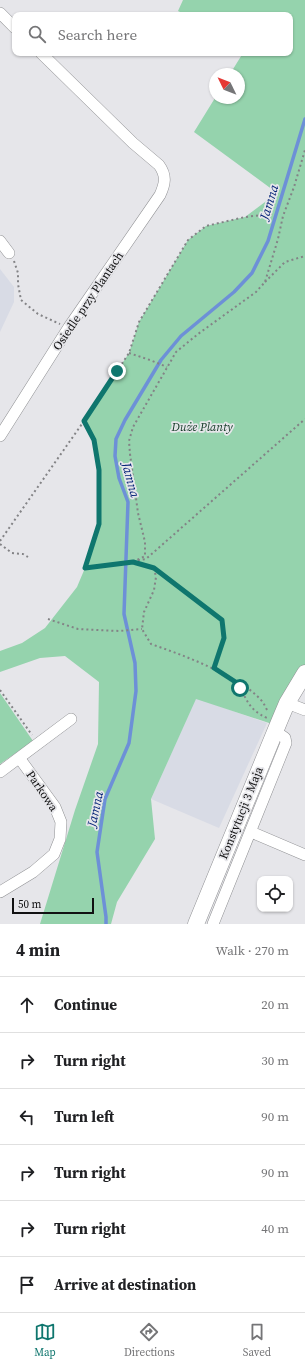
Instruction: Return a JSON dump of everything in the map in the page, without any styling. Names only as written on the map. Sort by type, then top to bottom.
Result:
[{"type":"street","points":[[0,13],[12,25]]},
{"type":"street","name":"Osiedle przy Plantach","points":[[0,436],[68,327],[160,195],[165,180],[159,165],[133,144],[44,56]]},
{"type":"street","points":[[0,241],[9,253]]},
{"type":"street","name":"Konstytucji 3 Maja","points":[[196,924],[273,725],[305,673]]},
{"type":"street","points":[[287,703],[305,710]]},
{"type":"street","name":"Parkowa","points":[[0,772],[20,759],[71,719]]},
{"type":"street","points":[[213,924],[286,743],[285,738],[273,725]]},
{"type":"street","name":"Parkowa","points":[[0,892],[33,872],[54,854],[60,839],[61,822],[55,807],[20,759]]},
{"type":"street","points":[[251,832],[305,855]]},
{"type":"path","points":[[265,282],[305,150]]},
{"type":"path","points":[[0,541],[84,421],[129,353],[139,322],[188,240],[206,226],[245,217],[272,214]]},
{"type":"path","points":[[9,253],[14,261],[18,273],[18,284],[22,300],[38,314],[64,325]]},
{"type":"path","points":[[133,562],[145,556],[145,542],[135,499],[130,454],[129,441],[133,427],[176,352],[256,292],[285,262],[305,256]]},
{"type":"path","points":[[129,353],[167,367]]},
{"type":"path","points":[[84,421],[94,440],[99,470],[99,524],[85,568],[146,559],[305,419]]},
{"type":"path","points":[[0,544],[12,553],[23,554],[28,557]]},
{"type":"path","points":[[133,562],[154,568],[222,620],[224,638],[214,668]]},
{"type":"path","points":[[154,568],[156,577],[154,590],[144,612],[142,629],[151,644],[214,668],[247,688],[260,699],[269,713]]},
{"type":"path","points":[[48,619],[78,629],[119,631],[142,629]]},
{"type":"path","points":[[234,681],[237,683],[251,707],[273,725]]},
{"type":"path","points":[[0,690],[38,744]]},
{"type":"shaded area","points":[[0,269],[14,287],[14,302],[0,332]]},
{"type":"shaded area","points":[[196,698],[267,723],[219,828],[151,799]]},
{"type":"green space","name":"Duże Planty","points":[[183,0],[305,0],[305,665],[286,692],[272,724],[196,699],[151,799],[155,839],[117,902],[111,924],[40,924],[75,810],[98,744],[99,682],[65,656],[40,658],[0,672],[0,651],[22,643],[45,628],[77,587],[85,568],[99,524],[99,470],[94,440],[84,421],[129,353],[139,322],[188,240],[206,226],[245,217],[277,193],[194,132],[211,104],[245,104],[245,68],[234,68],[241,56],[293,56],[293,12],[178,11]]},
{"type":"green space","points":[[0,693],[33,741],[0,764]]},
{"type":"waterway","name":"Jamna","points":[[106,924],[97,852],[105,799],[129,743],[136,691],[135,663],[124,614],[128,502],[119,478],[115,456],[116,439],[125,420],[161,360],[181,336],[234,292],[252,273],[268,241],[305,119]]},
{"type":"route","points":[[117,371],[84,421],[94,440],[99,470],[99,524],[85,568],[133,562],[154,568],[178,588],[222,620],[224,638],[214,668],[237,683],[240,688]]}]
